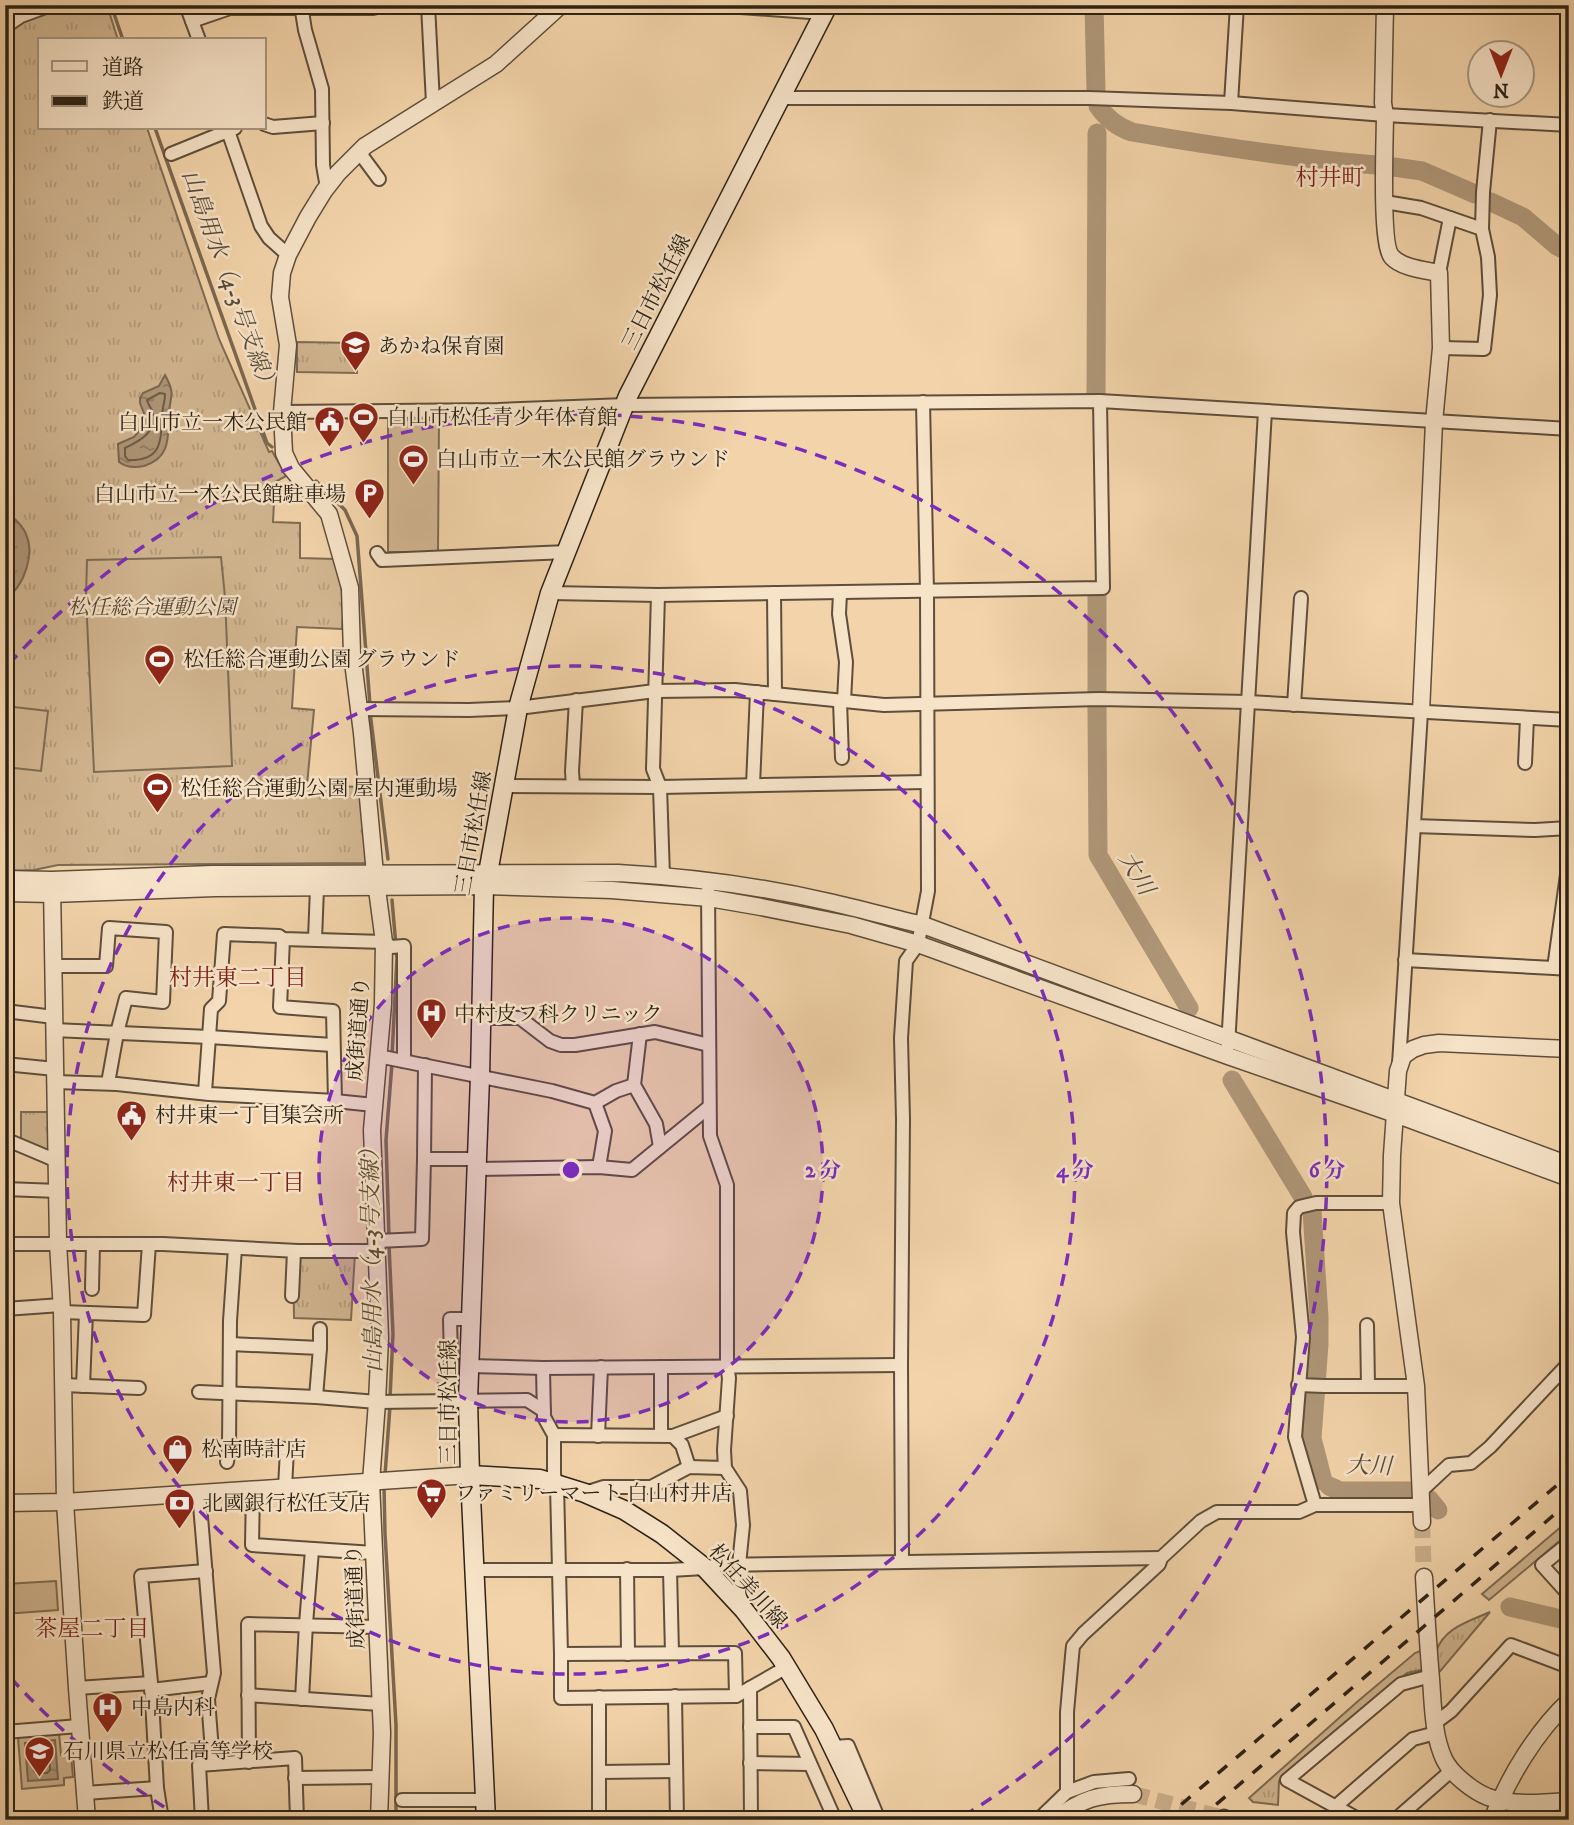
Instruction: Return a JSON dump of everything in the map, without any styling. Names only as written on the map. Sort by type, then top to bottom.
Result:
[{"type":"main road","name":"三日市松任線","points":[[486,1820],[470,1475],[460,1400],[470,1366],[486,880],[518,708],[550,593],[625,405],[826,9]]},
{"type":"main road","name":"松任美川線","points":[[470,1475],[540,1479],[585,1493],[624,1510],[662,1534],[705,1568],[744,1610],[786,1667],[824,1729],[868,1820]]},
{"type":"street","points":[[5,27],[21,16],[51,5]]},
{"type":"street","points":[[186,5],[198,38]]},
{"type":"street","points":[[192,21],[230,8],[373,8],[385,5]]},
{"type":"street","points":[[428,5],[433,103]]},
{"type":"street","points":[[561,5],[496,64],[365,146],[327,188],[308,216],[282,273],[280,297],[288,345],[282,412],[498,410],[625,405],[1100,401],[1569,429]]},
{"type":"street","points":[[713,5],[826,9]]},
{"type":"street","points":[[1231,103],[1237,5]]},
{"type":"street","points":[[1385,5],[1383,103],[1388,251],[1393,258],[1405,265],[1439,274]]},
{"type":"street","points":[[301,6],[304,30],[322,89],[323,165],[327,188]]},
{"type":"street","points":[[781,98],[1089,98],[1231,103],[1569,125]]},
{"type":"street","points":[[1441,348],[1484,349],[1490,295],[1488,257],[1482,229],[1490,120]]},
{"type":"street","points":[[266,125],[272,127],[323,122]]},
{"type":"street","points":[[171,154],[228,130]]},
{"type":"street","points":[[230,130],[261,226],[269,238],[288,255]]},
{"type":"street","points":[[359,152],[379,179]]},
{"type":"street","points":[[1385,202],[1421,208],[1482,229]]},
{"type":"street","points":[[1422,1522],[1416,1385],[1391,1203],[1421,712],[1434,422],[1441,348],[1439,274],[1450,218]]},
{"type":"street","points":[[550,593],[658,595],[1103,588],[1100,401]]},
{"type":"street","points":[[902,1561],[901,1038],[906,961],[918,944],[928,891],[923,402]]},
{"type":"street","points":[[1228,1048],[1265,411]]},
{"type":"street","name":"成街道通り","points":[[282,412],[284,453],[291,468],[329,514],[350,588],[352,654],[367,709],[376,881],[392,945],[383,1004],[392,1058],[374,1105],[372,1130],[379,1244],[380,1338],[387,1402],[373,1553],[382,1733],[379,1820]]},
{"type":"street","points":[[377,553],[382,560],[567,552]]},
{"type":"street","points":[[774,593],[775,694]]},
{"type":"street","points":[[840,593],[839,614],[846,662],[842,701],[842,758]]},
{"type":"street","points":[[658,595],[653,769],[660,787],[663,876]]},
{"type":"street","points":[[1294,705],[1301,598]]},
{"type":"street","points":[[367,709],[518,708],[655,691],[736,690],[884,705],[1098,699],[1248,702],[1569,720]]},
{"type":"street","points":[[753,785],[757,692]]},
{"type":"street","points":[[573,786],[576,700]]},
{"type":"street","points":[[1525,763],[1527,718]]},
{"type":"street","points":[[504,786],[660,787],[927,782]]},
{"type":"street","points":[[1414,826],[1535,830],[1569,828]]},
{"type":"street","points":[[1554,968],[1569,860]]},
{"type":"street","points":[[5,893],[212,874],[376,881],[486,880],[618,873],[663,876],[761,907],[851,925],[918,944],[1228,1048],[1564,1168],[1569,1188]]},
{"type":"street","points":[[5,879],[52,887],[215,888],[317,888],[376,881]]},
{"type":"street","points":[[486,880],[612,890],[753,887],[828,902],[923,925],[1228,1048]]},
{"type":"street","points":[[52,887],[65,1502],[87,1820]]},
{"type":"street","points":[[314,939],[317,888]]},
{"type":"street","points":[[708,890],[710,1136],[727,1185],[729,1378],[724,1450],[725,1468],[740,1491],[743,1525],[739,1565],[744,1610]]},
{"type":"street","points":[[54,966],[106,966],[109,928],[166,932],[163,1002],[126,998],[108,1083]]},
{"type":"street","points":[[205,1093],[211,1009],[219,1001],[224,934],[404,946],[392,1058],[552,1091],[595,1103],[634,1085]]},
{"type":"street","points":[[283,939],[280,1007],[333,1011],[335,1101]]},
{"type":"street","points":[[1405,960],[1569,969]]},
{"type":"street","points":[[5,1011],[54,1023],[117,1033],[333,1045]]},
{"type":"street","points":[[481,1018],[520,1018],[550,1041],[561,1045],[656,1032],[709,1045]]},
{"type":"street","points":[[640,1034],[634,1085],[656,1124],[660,1147]]},
{"type":"street","points":[[1398,1071],[1403,1056],[1413,1049],[1439,1043],[1569,1049]]},
{"type":"street","points":[[5,1064],[56,1076],[108,1083],[374,1105]]},
{"type":"street","points":[[5,1244],[149,1244],[293,1251],[422,1239],[425,1065]]},
{"type":"street","points":[[595,1103],[605,1131],[599,1167]]},
{"type":"street","points":[[424,1159],[477,1164],[632,1170],[709,1107]]},
{"type":"street","points":[[5,1139],[57,1161]]},
{"type":"street","points":[[5,1189],[58,1191]]},
{"type":"street","points":[[1315,1505],[1295,1437],[1304,1385],[1303,1337],[1293,1233],[1294,1213],[1299,1208],[1316,1203],[1391,1203]]},
{"type":"street","points":[[92,1289],[93,1244]]},
{"type":"street","points":[[5,1308],[144,1315],[149,1244]]},
{"type":"street","points":[[227,1462],[235,1248]]},
{"type":"street","points":[[292,1296],[293,1251]]},
{"type":"street","points":[[83,1386],[86,1313]]},
{"type":"street","points":[[460,1400],[450,1319],[471,1319]]},
{"type":"street","points":[[1367,1325],[1368,1386]]},
{"type":"street","points":[[316,1397],[320,1329]]},
{"type":"street","points":[[230,1345],[320,1348]]},
{"type":"street","points":[[1067,1793],[1068,1712],[1073,1646],[1201,1521],[1217,1512],[1299,1512],[1315,1505],[1421,1498],[1449,1465],[1471,1463],[1490,1447],[1569,1363]]},
{"type":"street","points":[[470,1366],[543,1368],[901,1365]]},
{"type":"street","points":[[598,1436],[601,1367]]},
{"type":"street","points":[[661,1367],[667,1435]]},
{"type":"street","points":[[543,1368],[544,1417],[554,1435],[554,1475],[557,1485],[561,1698],[736,1696],[786,1667]]},
{"type":"street","points":[[62,1385],[139,1388]]},
{"type":"street","points":[[1304,1385],[1416,1385]]},
{"type":"street","points":[[199,1392],[387,1402],[527,1400],[544,1410]]},
{"type":"street","points":[[554,1435],[667,1435],[727,1416]]},
{"type":"street","points":[[667,1435],[682,1445],[689,1467]]},
{"type":"street","points":[[229,1447],[287,1449],[285,1488]]},
{"type":"street","points":[[585,1493],[604,1487],[650,1487],[689,1467],[725,1468]]},
{"type":"street","points":[[5,1503],[65,1502],[470,1475]]},
{"type":"street","points":[[253,1490],[251,1545],[373,1553]]},
{"type":"street","points":[[200,1493],[214,1673],[208,1699],[213,1764]]},
{"type":"street","points":[[1569,1543],[1542,1565],[1569,1595]]},
{"type":"street","points":[[302,1699],[312,1550]]},
{"type":"street","points":[[475,1570],[670,1570],[717,1565],[1161,1558]]},
{"type":"street","points":[[627,1569],[628,1654]]},
{"type":"street","points":[[670,1570],[672,1653]]},
{"type":"street","points":[[162,1820],[157,1788],[141,1576],[206,1571]]},
{"type":"street","points":[[1424,1577],[1435,1728],[1444,1759],[1452,1770],[1486,1796],[1535,1803],[1569,1801]]},
{"type":"street","points":[[249,1762],[248,1623],[377,1627]]},
{"type":"street","points":[[1335,1807],[1413,1738],[1435,1728],[1511,1645],[1569,1667]]},
{"type":"street","points":[[561,1654],[735,1653],[736,1696]]},
{"type":"street","points":[[1360,1820],[1287,1780],[1401,1684],[1431,1676]]},
{"type":"street","points":[[77,1688],[211,1684]]},
{"type":"street","points":[[750,1688],[751,1820]]},
{"type":"street","points":[[248,1695],[380,1704]]},
{"type":"street","points":[[675,1696],[677,1820]]},
{"type":"street","points":[[599,1698],[599,1820]]},
{"type":"street","points":[[1492,1820],[1519,1764],[1558,1711],[1569,1701]]},
{"type":"street","points":[[5,1732],[79,1726]]},
{"type":"street","points":[[750,1727],[794,1727],[832,1818]]},
{"type":"street","points":[[833,1747],[848,1746],[879,1820]]},
{"type":"street","points":[[202,1820],[199,1765],[295,1758],[297,1820]]},
{"type":"street","points":[[750,1763],[810,1764]]},
{"type":"street","points":[[1395,1820],[1452,1770]]},
{"type":"street","points":[[599,1772],[677,1771]]},
{"type":"street","points":[[295,1778],[380,1777]]},
{"type":"street","points":[[1038,1820],[1067,1793],[1094,1782],[1131,1787]]},
{"type":"street","points":[[1054,1820],[1074,1805],[1131,1787]]},
{"type":"street","points":[[85,1793],[157,1788]]},
{"type":"street","points":[[402,1800],[485,1800]]},
{"type":"green space","name":"松任総合運動公園","points":[[66,5],[107,5],[117,38],[38,38],[38,130],[148,130],[219,339],[269,452],[272,451],[286,476],[275,482],[273,522],[300,523],[300,558],[335,559],[344,601],[342,629],[297,627],[292,708],[314,710],[307,785],[360,787],[366,863],[58,865],[34,870],[5,871],[5,32],[25,18]]},
{"type":"green space","points":[[297,342],[357,343],[357,373],[297,372]]},
{"type":"green space","name":"白山市立一木公民館グラウンド","points":[[388,420],[439,420],[438,552],[388,552]]},
{"type":"green space","name":"松任総合運動公園 グラウンド","points":[[221,557],[232,766],[94,772],[86,597],[87,560]]},
{"type":"green space","points":[[5,706],[48,711],[41,771],[5,767]]},
{"type":"green space","points":[[21,1112],[49,1112],[49,1154],[21,1142]]},
{"type":"green space","points":[[293,1253],[355,1253],[351,1320],[294,1318]]},
{"type":"green space","points":[[1569,1520],[1569,1533],[1489,1600],[1482,1594]]},
{"type":"green space","points":[[56,1581],[58,1610],[5,1614],[5,1584]]},
{"type":"green space","points":[[1490,1612],[1437,1675],[1435,1655],[1445,1637],[1458,1626]]},
{"type":"green space","points":[[1425,1649],[1425,1669],[1407,1673],[1279,1781],[1278,1805],[1253,1802],[1249,1798],[1357,1702],[1415,1653]]},
{"type":"green space","points":[[59,1733],[61,1755],[71,1755],[73,1777],[64,1778],[64,1785],[22,1789],[18,1737]]},
{"type":"water","points":[[165,375],[172,392],[166,447],[159,458],[144,466],[125,465],[119,462],[118,444],[134,437],[143,427],[146,422],[140,398],[143,393],[159,386]]},
{"type":"water","points":[[5,510],[24,530],[28,539],[29,559],[23,578],[5,600],[5,585],[10,577],[11,562],[10,545],[5,538]]},
{"type":"water","points":[[55,1740],[58,1779],[28,1781],[25,1743]]},
{"type":"waterway","name":"山島用水（4-3号支線）","points":[[111,5],[122,38]]},
{"type":"waterway","points":[[1094,5],[1096,91]]},
{"type":"waterway","points":[[1098,106],[1113,122],[1132,132],[1253,151],[1376,165]]},
{"type":"waterway","name":"山島用水（4-3号支線）","points":[[156,130],[267,443],[272,447]]},
{"type":"waterway","points":[[1096,397],[1097,133]]},
{"type":"waterway","points":[[1394,167],[1422,171],[1475,194]]},
{"type":"waterway","points":[[1491,202],[1523,217],[1557,246],[1569,252]]},
{"type":"waterway","name":"山島用水（4-3号支線）","points":[[316,481],[345,510],[357,536],[370,705]]},
{"type":"waterway","name":"大川","points":[[1097,592],[1097,693]]},
{"type":"waterway","name":"大川","points":[[1097,707],[1098,855],[1189,1008]]},
{"type":"waterway","name":"山島用水（4-3号支線）","points":[[370,712],[388,859]]},
{"type":"waterway","name":"山島用水（4-3号支線）","points":[[392,900],[397,958],[392,1056]]},
{"type":"waterway","name":"山島用水（4-3号支線）","points":[[389,1237],[386,1140],[392,1063]]},
{"type":"waterway","name":"大川","points":[[1232,1080],[1303,1197]]},
{"type":"waterway","name":"大川","points":[[1312,1211],[1319,1317],[1312,1438],[1323,1481]]},
{"type":"waterway","name":"山島用水（4-3号支線）","points":[[389,1245],[393,1334],[390,1398]]},
{"type":"waterway","name":"山島用水（4-3号支線）","points":[[385,1475],[390,1406]]},
{"type":"waterway","name":"山島用水（4-3号支線）","points":[[384,1486],[396,1725],[396,1820]]},
{"type":"waterway","name":"大川","points":[[1329,1486],[1340,1491],[1409,1491]]},
{"type":"waterway","name":"大川","points":[[1429,1499],[1438,1510]]},
{"type":"waterway","name":"大川","points":[[1510,1607],[1569,1621]]},
{"type":"tunnel","points":[[1422,1522],[1424,1577]]},
{"type":"tunnel","points":[[1133,1794],[1224,1818]]},
{"type":"railway","points":[[1163,1820],[1569,1475]]},
{"type":"railway","points":[[1198,1820],[1569,1502]]},
{"type":"place","name":"あかね保育園","points":[[355,373]]},
{"type":"place","name":"白山市松任青少年体育館","points":[[364,444]]},
{"type":"place","name":"白山市立一木公民館","points":[[330,449]]},
{"type":"place","name":"白山市立一木公民館グラウンド","points":[[413,486]]},
{"type":"place","name":"白山市立一木公民館駐車場","points":[[369,521]]},
{"type":"place","name":"松任総合運動公園 グラウンド","points":[[160,686]]},
{"type":"place","name":"松任総合運動公園 屋内運動場","points":[[157,815]]},
{"type":"place","name":"中村皮フ科クリニック","points":[[431,1041]]},
{"type":"place","name":"村井東一丁目集会所","points":[[132,1142]]},
{"type":"place","name":"松南時計店","points":[[178,1476]]},
{"type":"place","name":"ファミリーマート 白山村井店","points":[[432,1520]]},
{"type":"place","name":"北國銀行松任支店","points":[[179,1530]]},
{"type":"place","name":"中島内科","points":[[108,1734]]},
{"type":"place","name":"石川県立松任高等学校","points":[[40,1778]]},
{"type":"district","name":"村井町","points":[[1330,177]]},
{"type":"district","name":"村井東二丁目","points":[[238,977]]},
{"type":"district","name":"村井東一丁目","points":[[236,1182]]},
{"type":"district","name":"茶屋二丁目","points":[[92,1628]]}]
